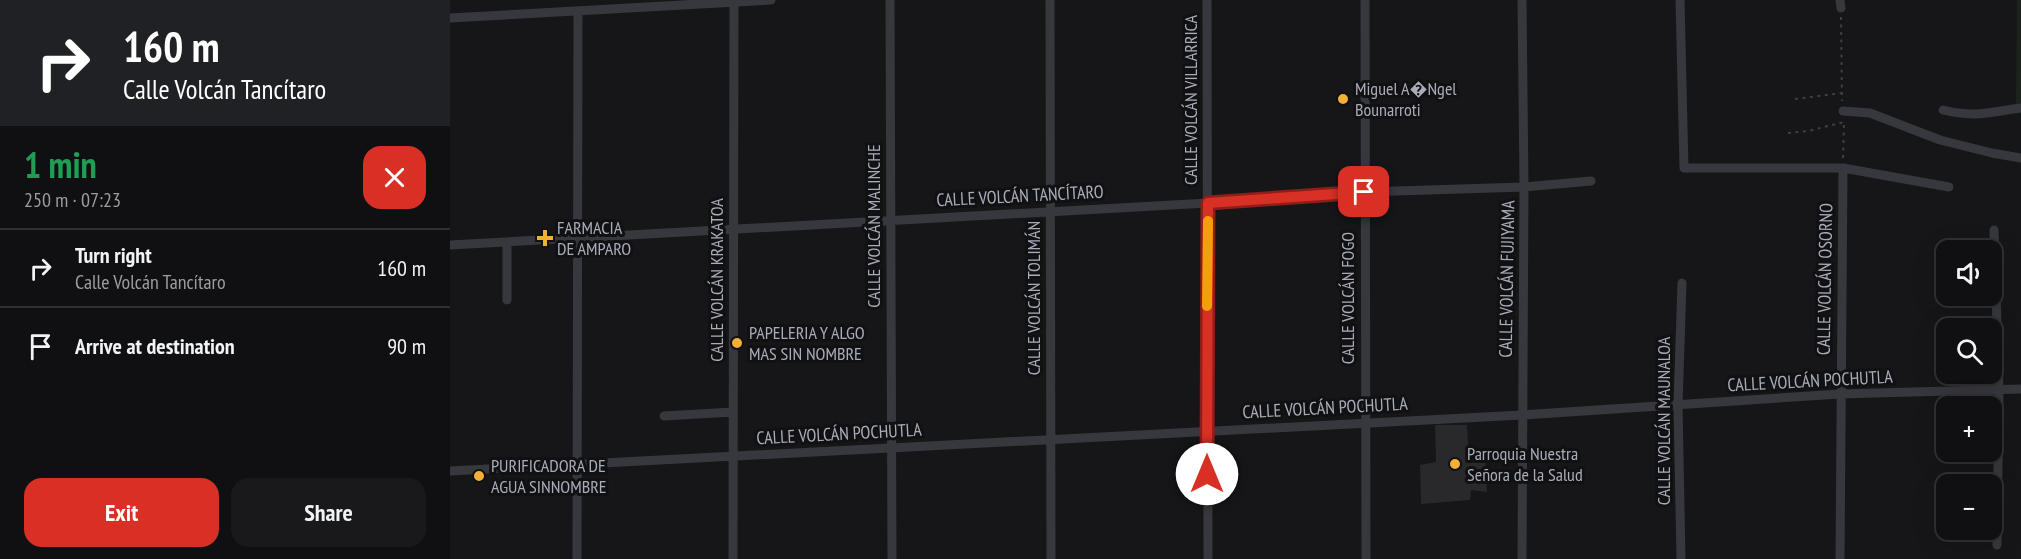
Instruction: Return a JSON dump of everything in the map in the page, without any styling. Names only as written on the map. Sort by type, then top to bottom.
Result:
[{"type":"street","points":[[450,18],[771,0]]},
{"type":"street","name":"CALLE VOLCÁN MALINCHE","points":[[890,0],[892,559]]},
{"type":"street","name":"CALLE VOLCÁN TOLIMÁN","points":[[1050,0],[1051,559]]},
{"type":"street","name":"CALLE VOLCÁN VILLARRICA","points":[[1207,0],[1208,559]]},
{"type":"street","name":"CALLE VOLCÁN FOGO","points":[[1365,0],[1366,559]]},
{"type":"street","name":"CALLE VOLCÁN FUJIYAMA","points":[[1522,0],[1524,187],[1522,559]]},
{"type":"street","points":[[1680,0],[1684,168],[1843,168],[1949,188]]},
{"type":"street","name":"CALLE VOLCÁN KRAKATOA","points":[[733,559],[734,1]]},
{"type":"street","points":[[577,559],[578,11]]},
{"type":"street","points":[[1943,110],[1979,115],[2021,108]]},
{"type":"street","points":[[1843,111],[1870,113],[1940,140],[2021,158]]},
{"type":"street","name":"CALLE VOLCÁN OSORNO","points":[[1840,559],[1843,168]]},
{"type":"street","name":"CALLE VOLCÁN TANCÍTARO","points":[[450,245],[1208,203],[1364,192],[1524,187],[1591,181]]},
{"type":"street","points":[[1994,230],[1999,390],[1997,545]]},
{"type":"street","points":[[507,242],[507,300]]},
{"type":"street","name":"CALLE VOLCÁN MAUNALOA","points":[[1681,559],[1678,405],[1682,283]]},
{"type":"street","name":"CALLE VOLCÁN POCHUTLA","points":[[450,471],[1522,415],[1840,394],[2021,389]]},
{"type":"street","points":[[664,416],[733,412]]},
{"type":"path","points":[[1840,4],[1843,111]]},
{"type":"path","points":[[1795,99],[1842,93]]},
{"type":"path","points":[[1788,133],[1808,131],[1844,122],[1843,168]]},
{"type":"shaded area","points":[[2017,0],[2021,0],[2021,116],[2016,103]]},
{"type":"building","name":"Parroquia Nuestra Señora de la Salud","points":[[1435,425],[1467,425],[1469,459],[1471,463],[1485,461],[1487,492],[1471,490],[1470,500],[1421,504],[1420,465],[1436,462]]},
{"type":"slow traffic","points":[[1207,306],[1208,221]]},
{"type":"place","name":"Miguel A�Ngel Bounarroti","points":[[1343,99]]},
{"type":"place","name":"FARMACIA DE AMPARO","points":[[545,238]]},
{"type":"place","name":"PAPELERIA Y ALGO MAS SIN NOMBRE","points":[[737,343]]},
{"type":"place","name":"Parroquia Nuestra Señora de la Salud","points":[[1455,464]]},
{"type":"place","name":"PURIFICADORA DE AGUA SINNOMBRE","points":[[479,476]]},
{"type":"route","points":[[1207,474],[1208,203],[1364,192]]}]
